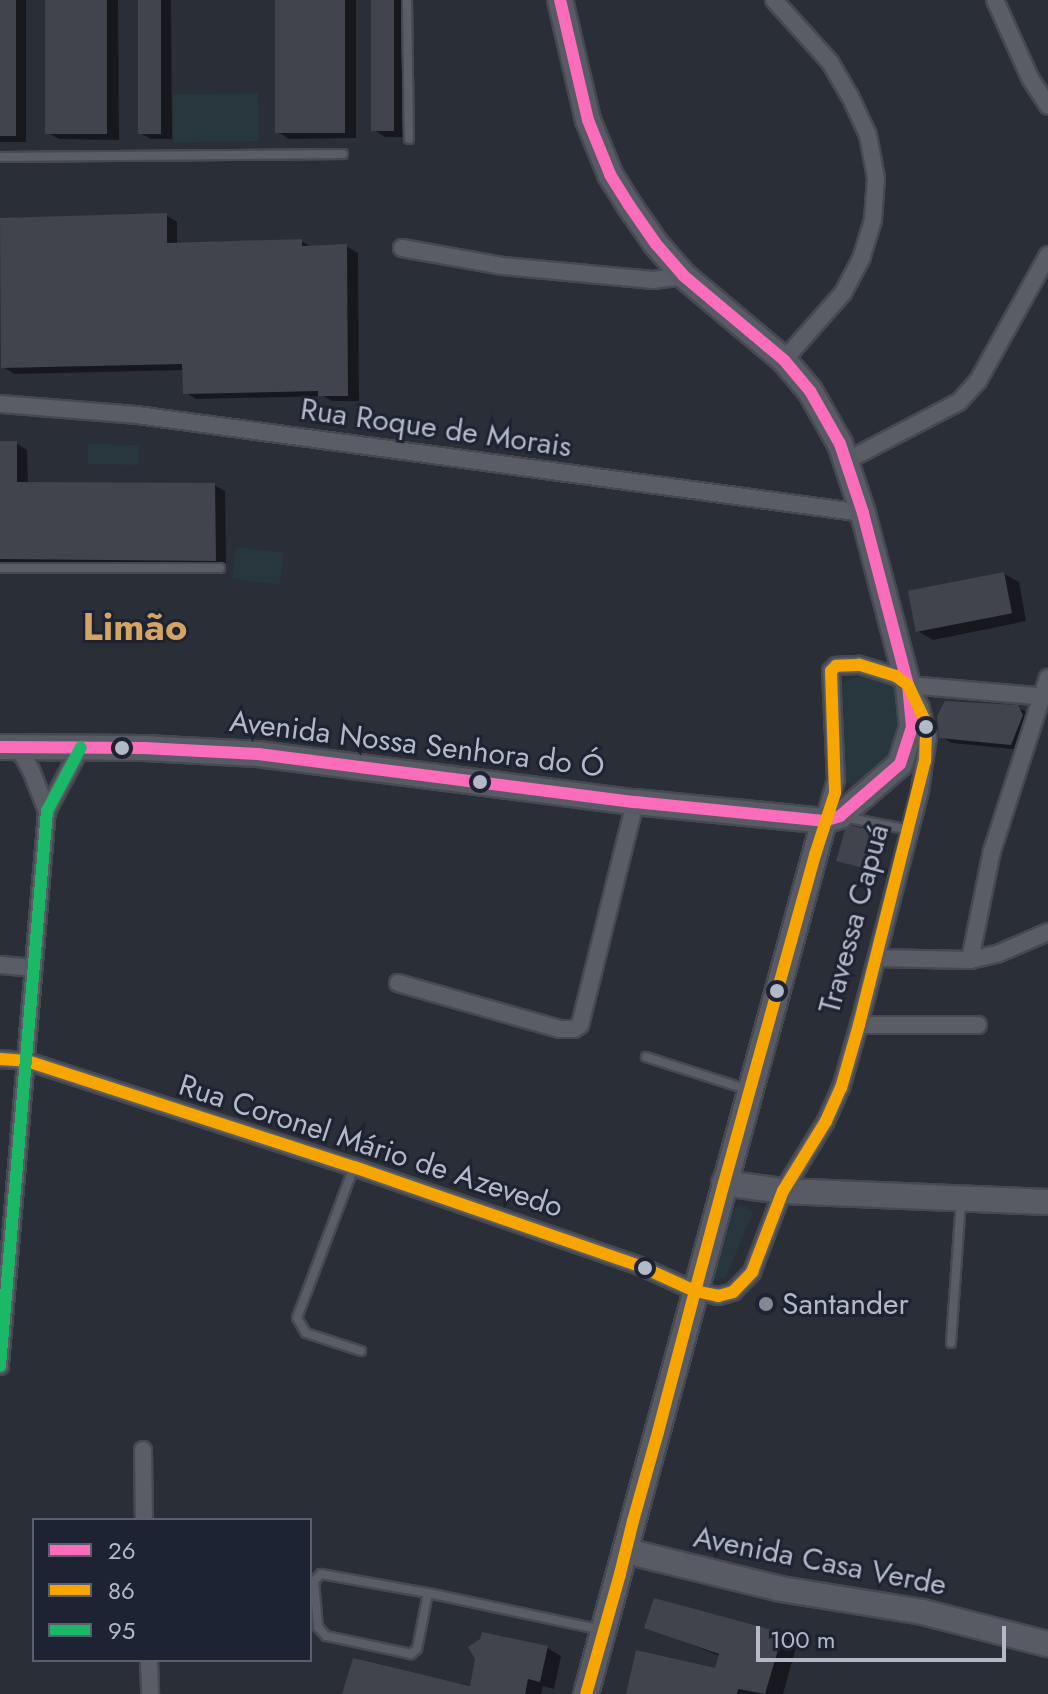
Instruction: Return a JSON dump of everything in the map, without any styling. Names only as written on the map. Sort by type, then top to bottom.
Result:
[{"type":"main road","points":[[560,0],[588,120],[610,174],[656,244],[684,276],[784,360],[829,422],[863,513],[908,685]]},
{"type":"main road","name":"Travessa Capuá","points":[[832,819],[900,764],[911,738],[913,718],[908,685]]},
{"type":"main road","name":"Avenida Nossa Senhora do Ó","points":[[9,747],[258,754],[635,802],[832,819]]},
{"type":"main road","points":[[586,1694],[724,1183],[832,819]]},
{"type":"main road","points":[[724,1183],[783,1191],[1048,1202]]},
{"type":"main road","name":"Avenida Casa Verde","points":[[626,1551],[781,1589],[923,1612],[1048,1644]]},
{"type":"street","points":[[774,0],[830,62],[850,96],[868,135],[876,178],[873,220],[862,257],[843,293],[784,360]]},
{"type":"street","points":[[995,0],[1030,78],[1048,106]]},
{"type":"street","points":[[402,248],[503,266],[653,280],[684,276]]},
{"type":"street","points":[[846,461],[959,402],[978,381],[1048,255]]},
{"type":"street","name":"Rua Roque de Morais","points":[[0,404],[137,415],[863,513]]},
{"type":"street","points":[[832,819],[836,780],[833,667],[859,665],[883,670],[908,685],[1044,697]]},
{"type":"street","points":[[970,960],[992,851],[1048,678]]},
{"type":"street","name":"Travessa Capuá","points":[[695,1291],[718,1296],[742,1286],[765,1243],[783,1191],[826,1121],[841,1088],[911,830],[928,737],[921,708],[908,685]]},
{"type":"street","points":[[9,747],[47,811]]},
{"type":"street","points":[[0,1366],[6,1239],[19,1154],[47,811],[81,747]]},
{"type":"street","points":[[398,983],[560,1029],[580,1025],[635,802]]},
{"type":"street","points":[[877,958],[970,960],[997,954],[1048,932]]},
{"type":"street","points":[[0,965],[34,968]]},
{"type":"street","points":[[859,1025],[978,1025]]},
{"type":"street","name":"Rua Coronel Mário de Azevedo","points":[[0,1059],[27,1061],[354,1167],[642,1267],[695,1291]]},
{"type":"street","points":[[0,1152],[19,1154]]},
{"type":"street","points":[[143,1450],[144,1518]]},
{"type":"street","points":[[149,1662],[150,1694]]},
{"type":"lane","points":[[407,0],[409,139]]},
{"type":"lane","points":[[0,157],[343,154]]},
{"type":"lane","points":[[0,568],[220,568]]},
{"type":"lane","points":[[832,819],[911,830]]},
{"type":"lane","points":[[646,1057],[750,1091]]},
{"type":"lane","points":[[354,1167],[297,1318],[306,1333],[361,1351]]},
{"type":"lane","points":[[951,1343],[961,1200]]},
{"type":"lane","points":[[428,1593],[417,1649],[411,1654],[326,1636],[318,1627],[314,1581],[321,1574],[428,1593],[604,1630]]},
{"type":"shaded area","points":[[258,93],[259,141],[174,142],[173,94]]},
{"type":"shaded area","points":[[88,444],[139,445],[139,465],[88,464]]},
{"type":"shaded area","points":[[236,547],[284,553],[280,585],[232,579]]},
{"type":"shaded area","points":[[860,676],[890,678],[899,684],[909,710],[890,762],[852,785],[841,782],[839,697],[843,682]]},
{"type":"shaded area","points":[[740,1205],[753,1212],[726,1277],[716,1281],[714,1275],[726,1229],[734,1208]]},
{"type":"building","points":[[0,0],[16,0],[16,136],[0,136]]},
{"type":"building","points":[[45,0],[107,0],[107,134],[45,134]]},
{"type":"building","points":[[138,0],[161,0],[161,134],[138,134]]},
{"type":"building","points":[[275,0],[345,0],[345,133],[275,133]]},
{"type":"building","points":[[371,0],[394,0],[394,131],[371,131]]},
{"type":"building","points":[[167,213],[167,243],[302,239],[302,246],[347,244],[348,396],[318,396],[318,391],[183,394],[182,364],[1,368],[0,218]]},
{"type":"building","points":[[0,441],[17,441],[17,482],[215,483],[216,561],[0,559]]},
{"type":"building","points":[[1004,572],[1012,613],[916,632],[908,591]]},
{"type":"building","points":[[945,701],[1018,705],[1023,715],[1011,745],[939,738],[937,716]]},
{"type":"building","points":[[852,826],[878,831],[867,869],[836,861],[845,830]]},
{"type":"building","points":[[654,1598],[783,1633],[765,1694],[738,1689],[737,1694],[626,1694],[636,1650],[715,1668],[719,1654],[644,1628]]},
{"type":"building","points":[[482,1632],[548,1646],[540,1682],[528,1679],[525,1694],[342,1694],[353,1658],[470,1686],[475,1659],[468,1647],[480,1639]]},
{"type":"transit line","name":"26","points":[[0,747],[144,748],[258,754],[635,802],[824,821],[840,816],[900,764],[912,727],[908,685],[863,513],[840,444],[810,391],[784,360],[684,276],[656,244],[629,205],[610,174],[588,120],[560,0]]},
{"type":"transit line","name":"86","points":[[0,1059],[27,1061],[354,1167],[642,1267],[695,1291],[718,1296],[733,1292],[752,1272],[783,1191],[826,1121],[841,1088],[925,761],[926,723],[908,685],[896,676],[859,665],[836,666],[831,671],[835,793],[724,1183],[695,1291],[658,1432],[633,1521],[620,1574],[586,1694]]},
{"type":"transit line","name":"95","points":[[0,1366],[47,811],[81,747]]},
{"type":"place","name":"Santander","points":[[766,1304]]},
{"type":"district","name":"Limão","points":[[135,627]]}]
